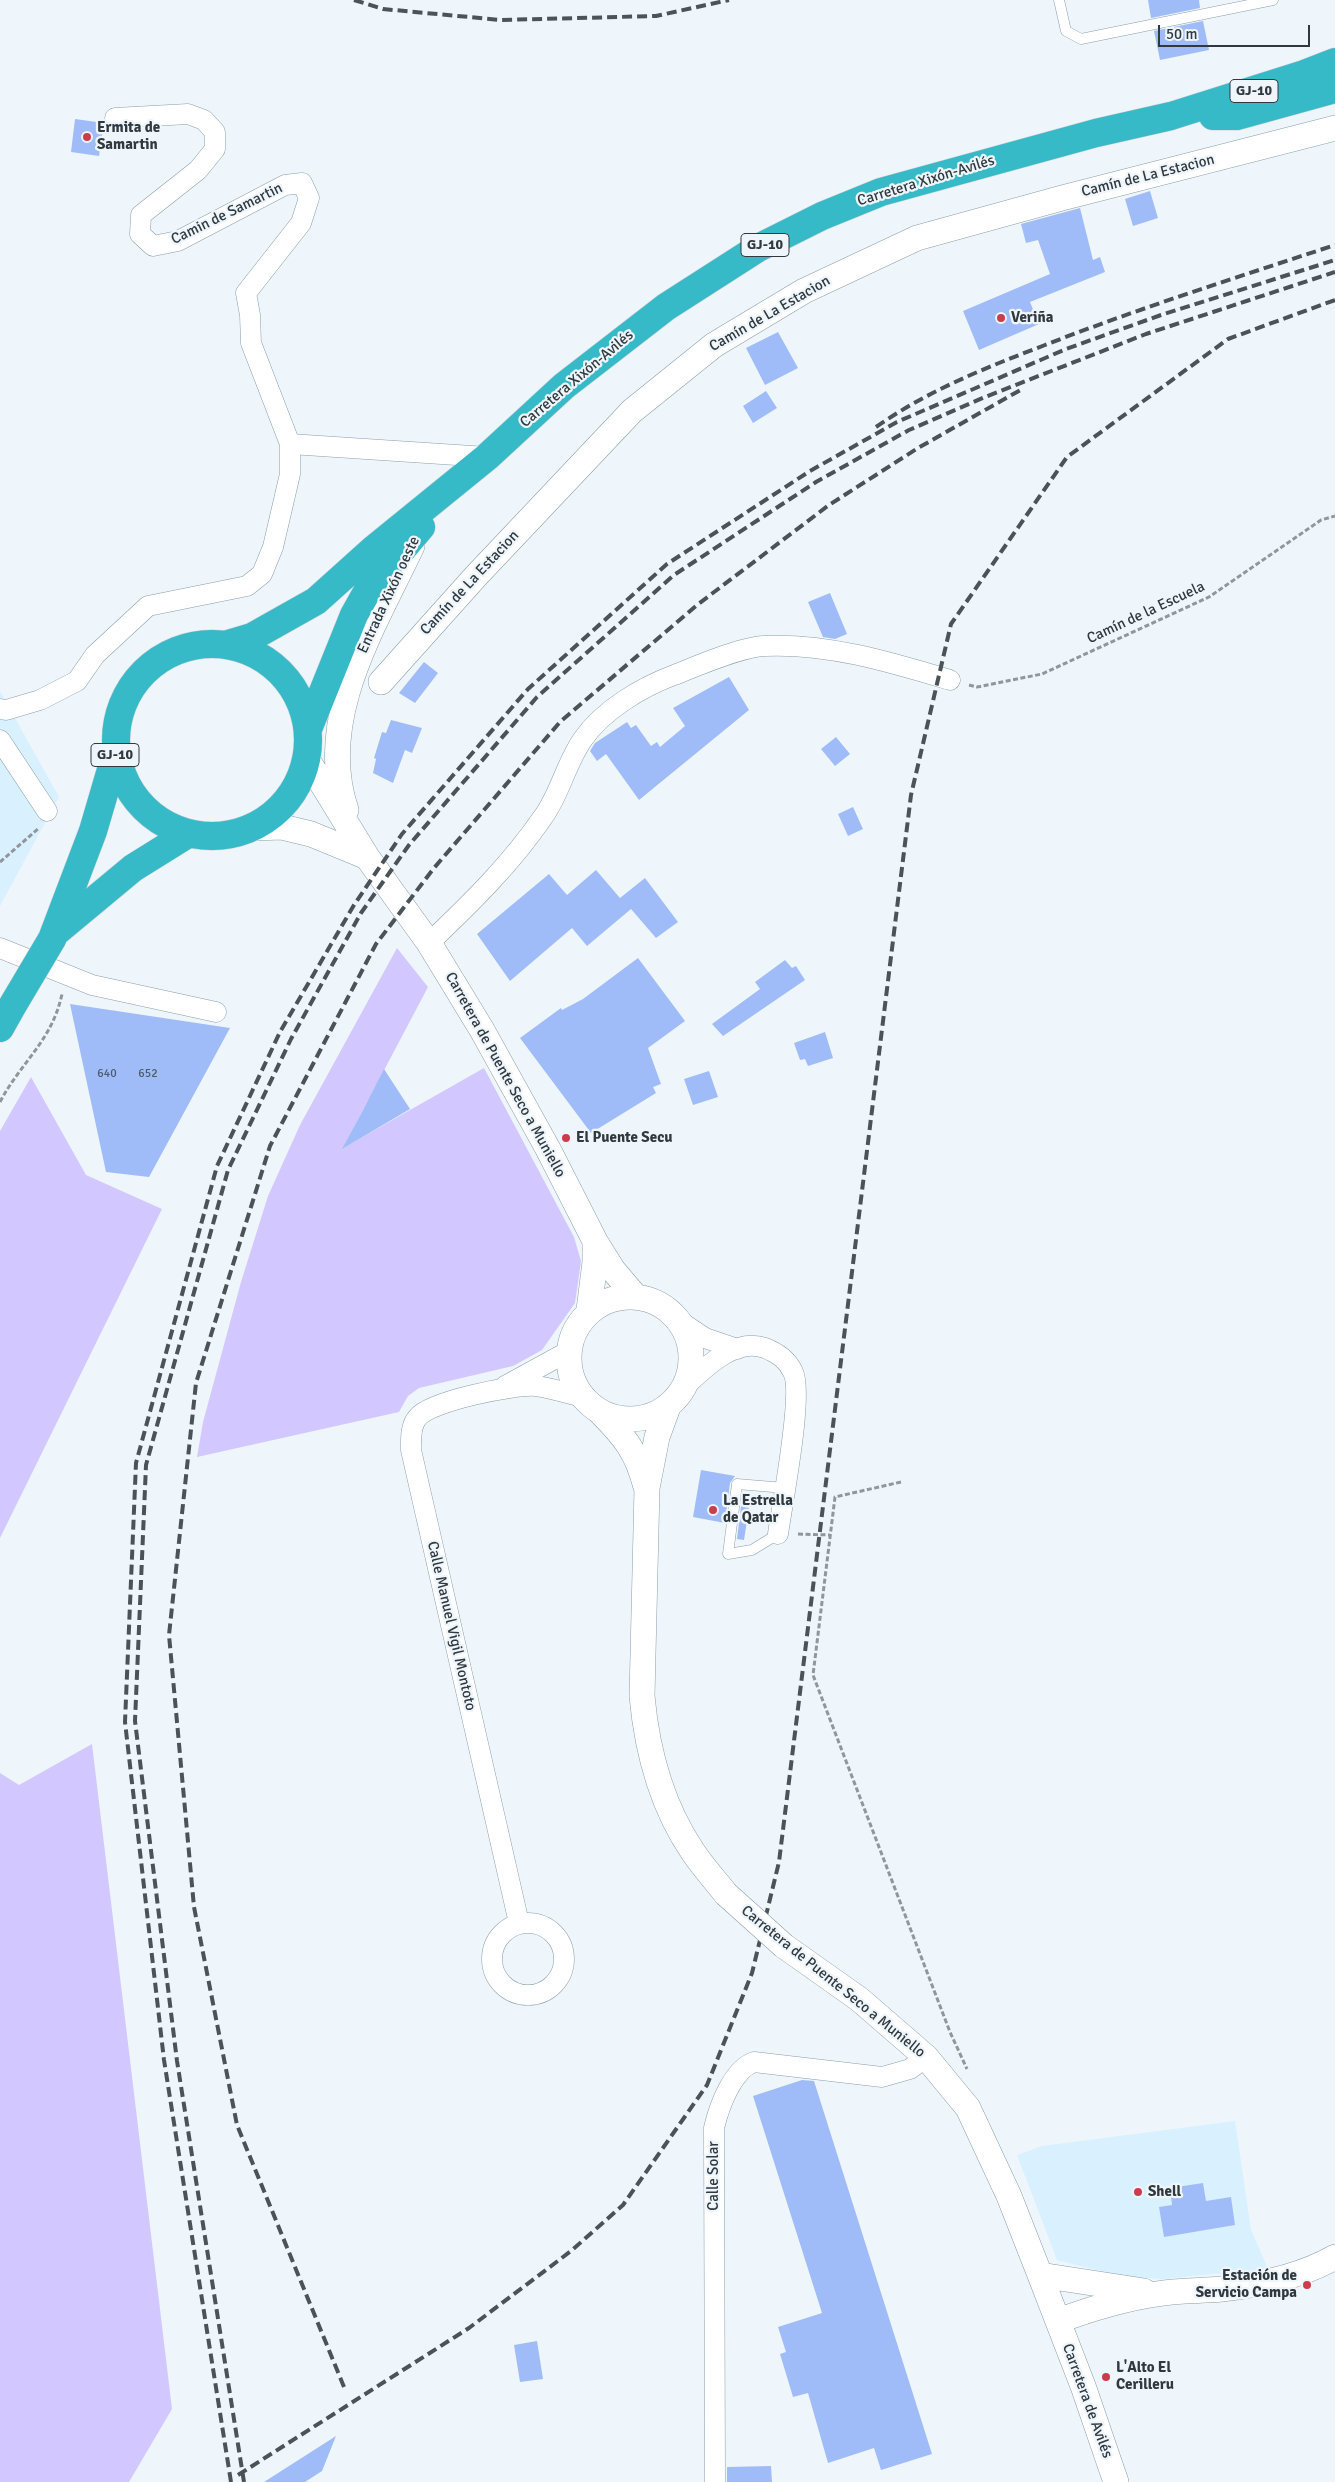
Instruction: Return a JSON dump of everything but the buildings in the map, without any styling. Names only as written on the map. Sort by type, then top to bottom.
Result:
[{"type":"highway","points":[[1096,133],[1142,106],[1192,95],[1335,45]]},
{"type":"highway","name":"GJ-10","points":[[1171,116],[1294,78],[1335,62]]},
{"type":"highway","points":[[1171,116],[1238,116],[1335,89]]},
{"type":"highway","name":"Carretera Xixón-Avilés","points":[[225,644],[252,637],[316,601],[375,548],[487,457],[564,386],[666,307],[758,248],[822,216],[881,192],[1096,133],[1171,116]]},
{"type":"highway","name":"Carretera Xixón-Avilés","points":[[308,730],[354,615],[368,590],[421,528],[487,457]]},
{"type":"highway","name":"GJ-10","points":[[225,644],[258,654],[285,677],[302,703],[308,730],[307,759],[298,789],[276,813],[254,828],[224,837],[186,834],[154,819],[129,790],[116,756],[115,724],[128,690],[152,664],[183,648],[225,644]]},
{"type":"highway","name":"GJ-10","points":[[0,1028],[54,936],[93,831],[107,778],[116,756]]},
{"type":"highway","name":"GJ-10","points":[[54,936],[133,868],[186,834]]},
{"type":"street","name":"Camin de Samartin","points":[[0,709],[6,710],[40,700],[77,681],[95,656],[148,606],[246,586],[262,574],[274,547],[290,474],[290,444],[251,342],[250,315],[246,293],[301,223],[309,198],[302,183],[285,185],[178,242],[153,246],[140,234],[141,216],[198,170],[216,149],[215,132],[204,120],[188,114],[116,118]]},
{"type":"street","name":"Camín de La Estacion","points":[[381,682],[476,576],[632,411],[714,345],[804,291],[917,238],[1062,198],[1335,128]]},
{"type":"street","points":[[290,444],[487,457]]},
{"type":"street","name":"Entrada Xixón oeste","points":[[354,836],[339,788],[338,737],[347,691],[372,624],[421,528]]},
{"type":"street","points":[[429,943],[486,889],[544,816],[583,739],[617,705],[651,684],[709,661],[763,646],[814,649],[866,656],[950,680]]},
{"type":"street","points":[[0,740],[47,811]]},
{"type":"street","name":"Entrada Xixón oeste","points":[[307,759],[367,857]]},
{"type":"street","points":[[254,828],[282,827],[312,834],[367,857]]},
{"type":"street","name":"Carretera de Puente Seco a Muniello","points":[[367,857],[429,943],[482,1030],[548,1149],[595,1241],[595,1262],[589,1310]]},
{"type":"street","points":[[4,948],[92,985],[216,1012]]},
{"type":"street","points":[[595,1241],[614,1270],[636,1297]]},
{"type":"street","points":[[736,1348],[719,1358],[676,1397],[646,1417],[623,1420],[591,1404],[570,1375],[568,1351],[576,1328],[589,1310],[612,1299],[636,1297],[660,1304],[678,1320],[705,1338],[736,1348],[760,1346],[779,1353],[794,1372],[798,1397],[778,1534]]},
{"type":"street","points":[[676,1397],[691,1365],[689,1341],[678,1320]]},
{"type":"street","name":"Calle Manuel Vigil Montoto","points":[[502,1388],[568,1351]]},
{"type":"street","name":"Calle Manuel Vigil Montoto","points":[[520,1923],[411,1450],[411,1432],[417,1417],[430,1408],[502,1388],[535,1386],[591,1404]]},
{"type":"street","name":"Carretera de Puente Seco a Muniello","points":[[676,1397],[657,1437],[647,1488],[642,1696],[646,1733],[657,1779],[675,1821],[693,1852],[726,1894],[784,1946],[859,1999],[926,2057],[968,2108],[1009,2196],[1058,2321]]},
{"type":"street","name":"Carretera de Puente Seco a Muniello","points":[[591,1404],[622,1434],[640,1462],[647,1488]]},
{"type":"street","name":"Calle Solar","points":[[715,2482],[714,2128],[719,2107],[744,2066],[754,2062],[882,2078],[910,2069],[926,2057]]},
{"type":"street","points":[[1058,2321],[1090,2309],[1159,2293],[1224,2289],[1278,2278],[1314,2269],[1335,2257]]},
{"type":"street","points":[[1040,2274],[1159,2293]]},
{"type":"street","name":"Carretera de Avilés","points":[[1058,2321],[1116,2482]]},
{"type":"lane","points":[[1059,0],[1066,31],[1081,39],[1273,0]]},
{"type":"lane","points":[[778,1534],[752,1550],[728,1554],[737,1484],[785,1488]]},
{"type":"path","name":"Camín de la Escuela","points":[[950,680],[977,687],[1042,674],[1209,597],[1321,520],[1335,516]]},
{"type":"path","points":[[0,862],[38,831],[47,811]]},
{"type":"path","points":[[0,1102],[15,1076],[38,1048],[58,1014],[66,974]]},
{"type":"path","points":[[901,1482],[834,1497],[813,1675],[950,2032],[969,2074]]},
{"type":"path","points":[[778,1534],[830,1535]]},
{"type":"shaded area","points":[[0,691],[59,797],[0,906]]},
{"type":"shaded area","points":[[397,948],[428,987],[343,1148],[484,1068],[574,1237],[581,1261],[575,1303],[542,1350],[513,1366],[419,1388],[408,1396],[399,1412],[197,1457],[203,1422],[241,1282],[268,1196],[300,1125]]},
{"type":"shaded area","points":[[31,1077],[86,1175],[162,1209],[0,1538],[0,1131]]},
{"type":"shaded area","points":[[92,1744],[172,2409],[129,2482],[0,2482],[0,1773],[19,1785]]},
{"type":"shaded area","name":"Shell","points":[[1235,2121],[1251,2230],[1268,2269],[1162,2279],[1120,2276],[1057,2260],[1017,2155],[1042,2146]]},
{"type":"railway","points":[[354,0],[383,9],[501,20],[656,16],[729,0]]},
{"type":"railway","points":[[876,427],[937,391],[1001,362],[1081,331],[1335,245]]},
{"type":"railway","points":[[231,2482],[164,2060],[125,1722],[136,1463],[217,1166],[280,1032],[354,905],[402,834],[528,689],[667,564],[810,471],[897,422],[1066,349],[1161,315],[1335,260]]},
{"type":"railway","points":[[244,2482],[177,2061],[135,1721],[146,1465],[228,1170],[291,1039],[361,913],[409,845],[537,697],[674,575],[816,482],[909,430],[985,397],[1146,334],[1335,272]]},
{"type":"railway","points":[[238,2475],[469,2328],[571,2251],[623,2205],[707,2085],[752,1973],[779,1862],[911,795],[951,624],[1067,457],[1228,339],[1335,300]]},
{"type":"railway","points":[[344,2387],[237,2125],[194,1907],[169,1635],[196,1383],[270,1146],[376,944],[434,868],[560,722],[697,605],[829,505],[918,448],[1024,388]]},
{"type":"place","name":"Ermita de Samartin","points":[[87,137]]},
{"type":"place","name":"Veriña","points":[[1001,318]]},
{"type":"place","name":"El Puente Secu","points":[[566,1138]]},
{"type":"place","name":"La Estrella de Qatar","points":[[713,1510]]},
{"type":"place","name":"Shell","points":[[1138,2192]]},
{"type":"place","name":"Estación de Servicio Campa","points":[[1307,2285]]},
{"type":"place","name":"L'Alto El Cerilleru","points":[[1106,2377]]}]
